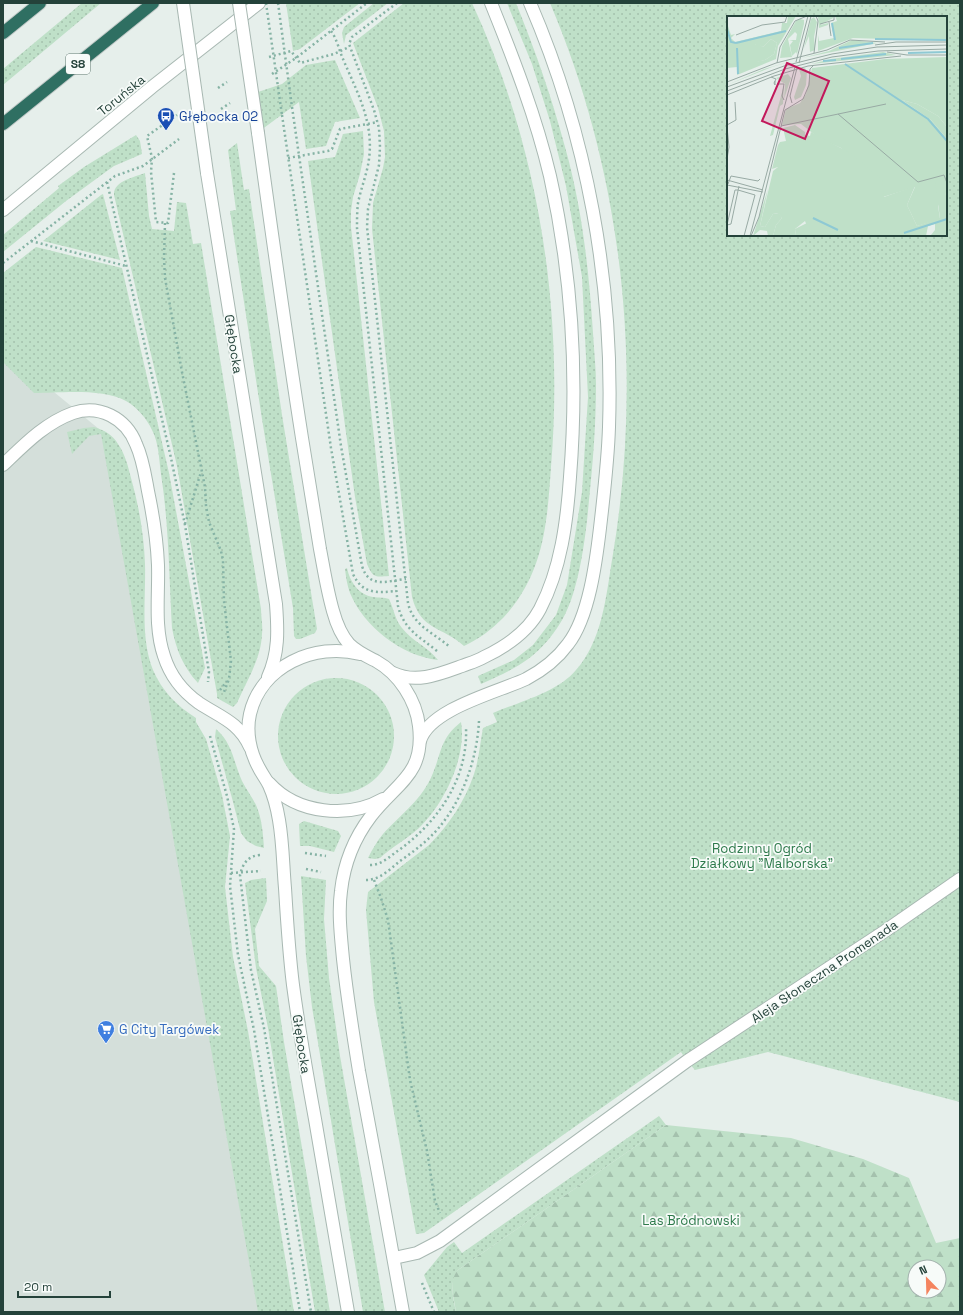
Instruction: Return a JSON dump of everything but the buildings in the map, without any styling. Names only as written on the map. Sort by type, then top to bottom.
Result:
[{"type":"highway","points":[[3,33],[40,3]]},
{"type":"highway","name":"S8","points":[[3,124],[153,3]]},
{"type":"street","name":"Głębocka","points":[[183,3],[207,173],[276,604],[278,632],[277,648],[275,659],[265,684],[257,696],[250,715],[248,729],[252,750],[259,768],[265,777],[278,791],[298,803],[323,811],[351,810],[364,808],[389,796]]},
{"type":"street","name":"Głębocka","points":[[239,3],[285,330],[312,501],[334,614],[349,644],[392,673],[408,694],[415,707],[420,729],[420,744],[416,762],[412,771],[399,788],[379,806],[366,823],[352,850],[342,884],[340,915],[350,1014],[403,1312]]},
{"type":"street","name":"Toruńska","points":[[3,210],[152,87],[258,3]]},
{"type":"street","points":[[392,673],[412,678],[448,672],[481,659],[517,638],[530,625],[540,609],[557,566],[568,505],[574,427],[573,383],[569,308],[557,212],[549,174],[525,90],[491,3]]},
{"type":"street","points":[[420,744],[424,732],[441,716],[462,705],[526,678],[544,668],[558,657],[570,643],[580,626],[586,606],[597,550],[605,485],[609,428],[610,365],[605,298],[597,241],[584,170],[565,98],[549,50],[530,3]]},
{"type":"street","points":[[3,465],[31,439],[51,424],[74,413],[87,410],[99,411],[111,415],[121,422],[136,443],[141,457],[152,507],[158,564],[159,626],[163,654],[169,670],[179,684],[192,697],[228,720],[241,731],[252,750]]},
{"type":"street","name":"Głębocka","points":[[265,684],[282,668],[306,656],[333,651],[363,654]]},
{"type":"street","name":"Głębocka","points":[[265,777],[275,802],[280,822],[286,917],[294,994],[348,1312]]},
{"type":"street","name":"Aleja Słoneczna Promenada","points":[[394,1258],[424,1250],[452,1232],[687,1061],[885,931],[960,879]]},
{"type":"path","points":[[266,3],[331,448],[353,574],[357,582],[366,590],[380,592],[396,591]]},
{"type":"path","points":[[278,3],[341,446],[362,566],[366,575],[371,580],[378,582],[406,579]]},
{"type":"path","points":[[271,75],[296,58],[367,3]]},
{"type":"path","points":[[397,3],[352,38],[349,42],[349,47],[378,122],[380,159],[368,209],[367,227],[409,608],[413,617],[422,627],[453,650],[459,656],[464,665]]},
{"type":"path","points":[[331,31],[335,36],[340,52],[365,111],[368,123],[370,157],[358,205],[357,228],[396,591],[400,611],[404,621],[414,633],[439,653],[448,672]]},
{"type":"path","points":[[296,58],[300,63],[340,52],[349,47]]},
{"type":"path","points":[[216,113],[235,100]]},
{"type":"path","points":[[288,158],[331,150],[340,129],[378,122]]},
{"type":"path","points":[[3,263],[115,176],[143,166],[180,138]]},
{"type":"path","points":[[151,172],[156,222],[168,223],[174,173]]},
{"type":"path","points":[[107,182],[171,458],[185,525],[209,672],[208,685]]},
{"type":"path","points":[[165,222],[165,278],[206,487],[206,506],[209,522],[223,560],[224,602],[230,661],[229,679],[224,694]]},
{"type":"path","points":[[31,241],[126,266]]},
{"type":"path","points":[[185,525],[202,471]]},
{"type":"path","points":[[360,879],[374,880],[397,864],[429,838],[442,822],[459,796],[467,778],[476,743],[479,718],[477,699]]},
{"type":"path","points":[[365,864],[379,864],[408,843],[436,816],[448,798],[460,770],[466,745],[466,727],[462,705]]},
{"type":"path","points":[[209,733],[227,796],[234,829],[230,886],[238,955],[254,1030],[300,1312]]},
{"type":"path","points":[[300,853],[332,858]]},
{"type":"path","points":[[265,855],[252,856],[246,860],[240,872],[246,933],[251,970],[264,1028],[311,1312]]},
{"type":"path","points":[[303,868],[328,873]]},
{"type":"path","points":[[231,873],[266,871]]},
{"type":"path","points":[[374,880],[388,920],[410,1080],[427,1151],[435,1201],[443,1219],[452,1232]]},
{"type":"shaded area","name":"G City Targówek","points":[[3,350],[105,434],[261,1312],[3,1312]]},
{"type":"green space","points":[[82,3],[101,3],[3,85],[3,69]]},
{"type":"green space","points":[[286,3],[360,3],[300,49],[293,51]]},
{"type":"green space","points":[[374,3],[388,3],[346,35],[344,44],[342,33],[344,27]]},
{"type":"green space","points":[[404,3],[472,3],[495,58],[514,114],[530,172],[542,230],[549,289],[554,349],[554,408],[548,508],[541,547],[527,584],[517,601],[503,618],[494,626],[480,637],[464,646],[427,622],[416,608],[412,597],[372,229],[373,203],[385,157],[384,131],[378,108],[353,43]]},
{"type":"green space","points":[[507,3],[516,3],[536,56],[560,129],[576,193],[584,239],[596,372],[594,443],[588,514],[583,547],[572,598],[566,613],[551,637],[534,654],[505,673],[481,684],[478,676],[514,660],[533,645],[556,615],[567,585],[582,492],[588,397],[582,277],[566,186],[550,121],[532,64]]},
{"type":"green space","name":"Rodzinny Ogród Działkowy \"Malborska\"","points":[[550,3],[960,3],[960,1102],[768,1052],[695,1070],[681,1052],[424,1233],[416,1234],[374,1002],[366,910],[368,892],[429,845],[450,821],[466,794],[474,774],[483,728],[497,722],[493,713],[538,696],[568,678],[585,658],[592,646],[602,618],[608,589],[622,490],[626,419],[626,348],[621,277],[611,207],[595,137],[575,69]]},
{"type":"green space","points":[[335,60],[360,118],[335,122],[326,146],[306,149],[299,102],[253,136],[255,93],[282,84],[306,65]]},
{"type":"green space","points":[[363,131],[364,154],[353,197],[351,227],[389,576],[380,577],[375,576],[371,572],[367,564],[355,497],[308,161],[335,157],[343,134]]},
{"type":"green space","points":[[136,135],[140,141],[142,154],[114,166],[66,201],[3,252],[3,235],[59,188],[58,186],[84,167]]},
{"type":"green space","points":[[237,143],[244,190],[249,189],[282,415],[317,629],[315,633],[300,639],[296,639],[294,636],[293,608],[230,211],[236,210],[228,150]]},
{"type":"green space","points":[[145,173],[149,216],[152,229],[174,231],[177,202],[186,203],[193,244],[201,243],[261,609],[262,631],[259,652],[249,678],[237,703],[233,707],[217,698],[177,466],[114,195],[117,186],[125,180]]},
{"type":"green space","points":[[103,194],[120,260],[43,241],[101,195]]},
{"type":"green space","points":[[36,247],[122,268],[169,473],[205,668],[198,683],[184,664],[172,628],[164,493],[157,446],[150,426],[134,407],[117,397],[106,394],[81,392],[34,393],[3,362],[3,273]]},
{"type":"green space","points":[[94,427],[108,433],[116,441],[126,460],[134,489],[144,542],[144,618],[146,644],[153,670],[161,685],[171,697],[196,718],[196,722],[206,739],[222,795],[230,836],[225,887],[233,957],[248,1031],[294,1312],[258,1312],[101,434],[89,436],[72,454],[67,432]]},
{"type":"green space","points":[[347,568],[353,583],[363,594],[389,599],[398,622],[406,633],[430,651],[438,660],[411,653],[386,638],[375,628],[356,605],[350,593],[345,569]]},
{"type":"green space","points":[[336,678],[358,682],[368,687],[377,695],[385,704],[390,714],[394,736],[390,758],[385,768],[377,777],[368,785],[358,790],[336,794],[314,790],[304,785],[295,777],[287,768],[282,758],[278,736],[282,714],[287,704],[295,695],[304,687],[314,682]]},
{"type":"green space","points":[[461,722],[462,736],[457,765],[452,779],[437,806],[419,828],[410,836],[380,858],[368,858],[383,834],[424,791],[433,773],[445,740],[454,728]]},
{"type":"green space","points":[[216,729],[226,741],[242,781],[256,805],[263,831],[264,848],[247,841],[241,833],[215,737]]},
{"type":"green space","points":[[304,821],[338,831],[341,836],[334,852],[310,846],[300,846],[299,824]]},
{"type":"green space","points":[[301,876],[326,880],[324,919],[329,978],[340,1056],[385,1312],[363,1312],[312,1007],[306,956]]},
{"type":"green space","points":[[266,878],[267,901],[255,929],[259,966],[276,986],[284,1042],[330,1312],[315,1312],[268,1028],[256,968],[245,883],[251,880]]},
{"type":"green space","points":[[659,1116],[666,1125],[458,1270],[453,1280],[453,1295],[456,1312],[439,1312],[424,1275],[447,1247],[454,1242],[462,1253]]},
{"type":"green space","name":"Las Bródnowski","points":[[666,1125],[791,1138],[863,1159],[909,1178],[936,1243],[960,1238],[960,1312],[456,1312],[452,1284],[458,1270]]},
{"type":"place","name":"Głębocka 02","points":[[166,131]]},
{"type":"place","name":"G City Targówek","points":[[106,1044]]}]
